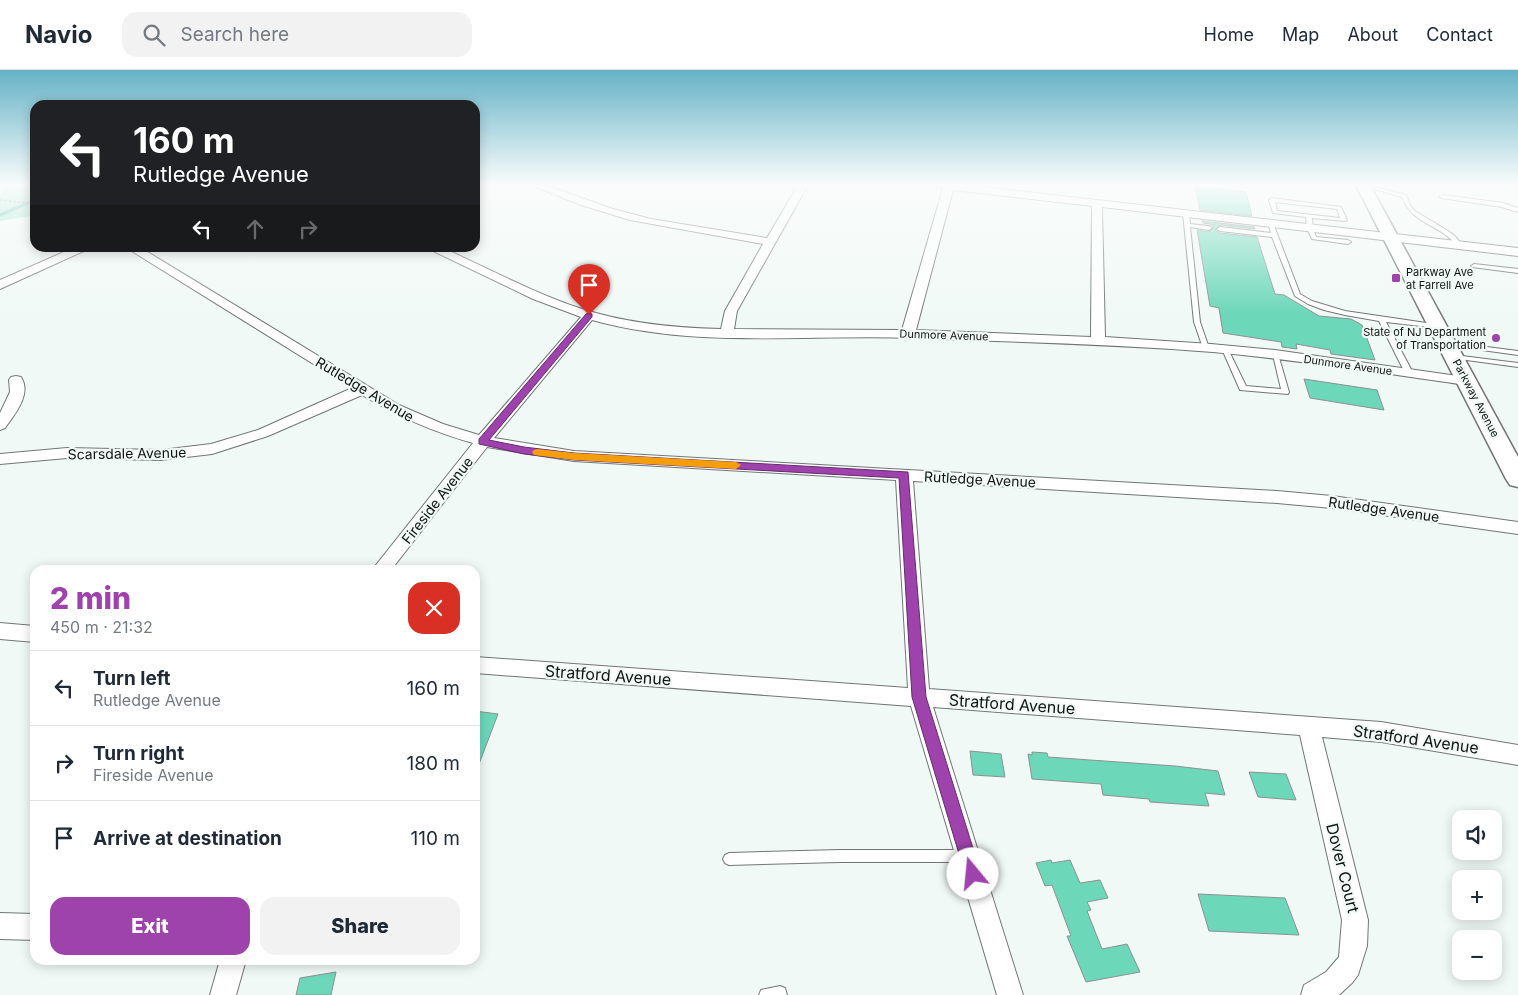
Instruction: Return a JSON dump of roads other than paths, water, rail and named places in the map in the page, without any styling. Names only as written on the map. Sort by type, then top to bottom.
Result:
[{"type":"main road","name":"Parkway Avenue","points":[[1386,228],[1518,479]]},
{"type":"street","points":[[692,228],[770,242]]},
{"type":"street","points":[[727,332],[731,311],[778,228]]},
{"type":"street","points":[[908,334],[934,228]]},
{"type":"street","points":[[1098,228],[1098,342]]},
{"type":"street","points":[[1312,228],[1518,252]]},
{"type":"street","points":[[0,285],[73,252]]},
{"type":"street","name":"Rutledge Avenue","points":[[141,252],[362,388],[420,421],[482,442],[515,449],[574,456],[1277,497],[1332,502],[1518,528]]},
{"type":"street","name":"Dunmore Avenue","points":[[444,252],[544,298],[589,315],[656,328],[727,332],[908,334],[1225,349],[1467,381]]},
{"type":"street","name":"Fireside Avenue","points":[[385,565],[482,442],[589,315]]},
{"type":"street","points":[[0,425],[18,393],[19,386],[16,380]]},
{"type":"street","name":"Scarsdale Avenue","points":[[0,459],[66,453],[161,455],[212,449],[263,433],[362,388]]},
{"type":"street","points":[[904,475],[919,697],[1010,995]]},
{"type":"street","points":[[0,631],[30,634]]},
{"type":"street","name":"Stratford Avenue","points":[[480,665],[1381,732],[1518,755]]},
{"type":"street","name":"Dover Court","points":[[1309,726],[1355,920],[1356,945],[1348,967],[1332,986],[1314,995]]},
{"type":"street","points":[[0,926],[30,927]]},
{"type":"street","points":[[223,995],[232,965]]},
{"type":"lane","points":[[1187,228],[1198,322],[1206,348]]},
{"type":"lane","points":[[1272,228],[1297,295],[1321,307],[1344,313],[1438,326]]},
{"type":"lane","points":[[1310,228],[1314,238],[1348,242]]},
{"type":"lane","points":[[1440,228],[1452,234],[1459,245]]},
{"type":"lane","points":[[1220,229],[1274,235]]},
{"type":"lane","points":[[1474,266],[1518,271]]},
{"type":"lane","points":[[1381,318],[1409,373]]},
{"type":"lane","points":[[1225,349],[1243,388],[1286,392],[1276,355]]},
{"type":"lane","points":[[1451,350],[1518,353]]},
{"type":"lane","points":[[1451,350],[1518,365]]},
{"type":"lane","points":[[729,859],[840,856],[968,856]]},
{"type":"lane","points":[[766,995],[780,995]]},
{"type":"place","name":"Parkway Ave at Farrell Ave","points":[[1396,278]]},
{"type":"place","name":"State of NJ Department of Transportation","points":[[1496,338]]}]
